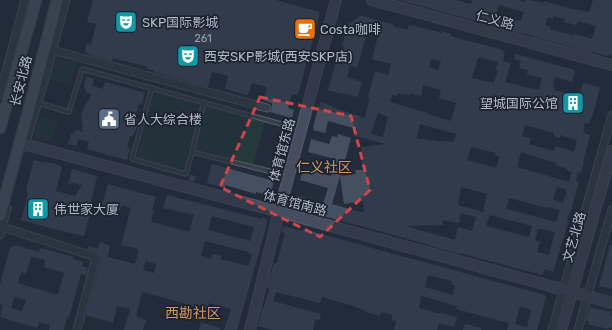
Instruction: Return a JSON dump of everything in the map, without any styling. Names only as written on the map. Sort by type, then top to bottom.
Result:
[{"type":"main road","name":"长安北路","points":[[0,128],[36,0]]},
{"type":"main road","name":"长安北路","points":[[0,215],[34,102],[56,0]]},
{"type":"street","points":[[0,94],[25,0]]},
{"type":"street","points":[[34,102],[52,50],[66,0]]},
{"type":"street","name":"体育馆东路","points":[[250,330],[279,212],[336,0]]},
{"type":"street","name":"仁义路","points":[[372,0],[612,65]]},
{"type":"street","points":[[52,50],[267,108]]},
{"type":"street","points":[[578,330],[575,293],[612,115]]},
{"type":"street","points":[[0,235],[22,144]]},
{"type":"street","name":"体育馆南路","points":[[22,144],[279,212],[612,303]]},
{"type":"street","name":"文艺北路","points":[[568,330],[575,293],[612,151]]},
{"type":"street","name":"文艺北路","points":[[561,330],[575,293],[612,175]]},
{"type":"street","points":[[552,330],[575,293],[612,209]]},
{"type":"street","points":[[1,227],[96,257],[76,330]]},
{"type":"lane","points":[[34,102],[69,112],[82,69],[285,125],[273,172],[192,152]]},
{"type":"lane","points":[[152,88],[132,159],[186,174],[204,102]]},
{"type":"highlighted area","points":[[260,97],[351,116],[370,190],[320,237],[220,187]]},
{"type":"green space","points":[[52,56],[76,62],[71,85],[47,79]]},
{"type":"green space","points":[[155,91],[265,121],[253,165],[190,148],[184,170],[137,158]]},
{"type":"green space","points":[[39,116],[58,121],[52,142],[33,137]]},
{"type":"building","points":[[93,0],[276,0],[320,12],[298,95],[292,94],[288,108],[294,110],[292,118],[270,112],[272,109],[272,103],[264,100],[267,87],[252,83],[248,95],[225,89],[228,76],[212,72],[208,87],[154,72],[155,71],[147,69],[148,67],[113,58],[112,61],[90,55],[85,52],[87,44],[91,45],[96,24],[87,22]]},
{"type":"building","points":[[399,0],[455,0],[471,4],[472,0],[518,0],[524,2],[525,0],[530,0],[543,3],[544,1],[589,12],[593,0],[612,0],[612,54],[607,56]],"holes":[[[499,5],[524,12],[521,20],[520,21],[496,14]],[[553,16],[565,19],[564,22],[576,25],[577,21],[596,26],[592,39],[550,29],[551,27],[545,25],[548,17],[553,19]]]},
{"type":"building","points":[[359,15],[407,30],[409,25],[412,25],[441,33],[441,31],[451,34],[450,36],[503,50],[502,51],[505,52],[503,61],[511,63],[505,82],[539,90],[542,78],[527,74],[528,70],[519,68],[521,61],[514,59],[516,54],[575,70],[572,82],[555,77],[553,87],[555,87],[554,90],[579,96],[583,83],[600,87],[592,118],[589,124],[585,123],[583,132],[590,135],[581,173],[578,172],[576,181],[579,182],[553,272],[544,269],[543,275],[460,253],[459,254],[305,211],[306,210],[294,206],[297,195],[323,204],[328,188],[300,180],[303,170],[306,169],[331,176],[335,159],[308,152],[311,139],[329,144],[332,136],[337,137],[338,134],[351,138],[341,176],[356,174],[355,170],[363,170],[361,147],[386,144],[355,136],[357,129],[328,121],[325,133],[313,130],[321,102],[365,118],[370,97],[368,97],[375,71],[388,75],[391,64],[372,59],[379,32],[368,29],[357,68],[350,65],[347,77],[362,82],[358,97],[328,90],[336,63],[343,65],[347,53],[342,51],[344,46],[342,46],[349,22],[352,23],[352,21],[354,22],[354,20],[356,20],[356,18],[358,19]],"holes":[[[478,57],[498,62],[496,70],[498,70],[494,83],[472,78]],[[431,59],[441,61],[438,70],[429,67]],[[423,85],[441,90],[439,98],[456,103],[451,121],[390,102],[392,95],[397,96],[398,93],[409,95],[409,93],[421,96]],[[378,113],[388,117],[383,137],[371,134]],[[420,124],[456,134],[454,142],[417,138]],[[525,125],[554,133],[554,136],[560,138],[560,135],[577,140],[574,152],[556,146],[554,151],[529,144],[531,138],[522,136]],[[471,147],[496,153],[495,155],[500,157],[496,168],[467,160]],[[521,152],[556,163],[555,165],[566,168],[566,170],[572,172],[569,182],[517,167]],[[340,176],[344,204],[363,201],[364,213],[332,204]],[[461,187],[487,194],[483,212],[458,205]],[[557,187],[567,190],[563,203],[553,200]],[[509,198],[560,210],[556,222],[506,209]],[[461,213],[476,217],[472,231],[458,227],[455,240],[405,226],[443,225],[443,220],[459,223]],[[490,215],[532,226],[529,237],[486,226]],[[538,229],[555,232],[549,255],[537,252],[540,242],[535,240]]]},
{"type":"building","name":"省人大综合楼","points":[[86,77],[94,79],[92,86],[103,89],[105,82],[145,93],[142,104],[139,103],[136,115],[137,127],[134,134],[130,136],[127,148],[130,149],[127,160],[87,149],[89,142],[78,139],[76,146],[68,144],[71,134],[72,135],[76,130],[83,132],[81,115],[91,94],[86,93],[86,89],[84,89]]},
{"type":"building","points":[[34,160],[59,165],[62,167],[56,191],[75,196],[82,185],[73,183],[68,184],[72,169],[97,176],[91,201],[93,202],[84,236],[21,220],[28,193],[26,190]]},
{"type":"building","points":[[212,164],[274,181],[270,196],[256,192],[256,194],[225,185],[225,188],[207,183]]},
{"type":"building","points":[[190,175],[196,176],[194,182],[188,181]]},
{"type":"building","points":[[108,184],[156,197],[152,210],[154,210],[151,222],[189,232],[194,215],[163,208],[167,195],[266,219],[267,224],[237,330],[224,330],[231,309],[209,303],[204,321],[199,319],[203,306],[194,304],[194,306],[142,292],[136,316],[146,320],[143,330],[124,330],[130,309],[117,306],[113,323],[86,315],[101,258],[99,253],[88,249],[89,246],[98,249],[100,242],[110,246],[108,257],[135,264],[139,249],[121,245],[131,208],[122,205],[120,210],[102,205]],"holes":[[[212,216],[254,227],[250,241],[208,230]],[[205,241],[252,254],[249,266],[220,259],[221,256],[212,254],[211,259],[201,256]],[[146,261],[156,264],[154,273],[143,270]]]},
{"type":"building","points":[[283,226],[302,231],[302,229],[545,295],[546,297],[537,330],[507,330],[509,323],[456,309],[457,306],[421,296],[419,308],[457,317],[454,327],[439,323],[437,330],[394,330],[396,321],[391,320],[393,315],[381,312],[380,316],[365,312],[365,310],[354,306],[322,297],[320,303],[276,292],[273,301],[321,314],[319,320],[315,319],[313,330],[274,330],[258,326],[269,289],[267,288],[269,280],[274,263],[277,263],[285,233],[281,232]],"holes":[[[428,275],[452,281],[451,284],[455,285],[453,295],[425,287]],[[520,306],[531,310],[527,327],[515,324]]]},
{"type":"building","points":[[15,245],[39,252],[40,248],[45,249],[73,257],[73,259],[84,262],[82,266],[88,268],[86,276],[81,274],[64,330],[49,330],[50,325],[39,322],[37,328],[0,317],[3,305],[0,304],[0,284],[10,248]],"holes":[[[31,257],[45,260],[44,267],[64,273],[58,295],[18,283],[21,272],[26,274]],[[14,297],[26,300],[22,311],[11,308]]]},
{"type":"building","points":[[610,245],[612,245],[612,289],[599,286]]},
{"type":"building","points":[[590,307],[611,312],[612,328],[609,327],[608,329],[588,324],[589,322],[586,321]]},
{"type":"building","points":[[201,322],[220,328],[220,330],[199,330]]},
{"type":"building","points":[[465,324],[482,328],[481,330],[463,330]]},
{"type":"place","name":"SKP国际影城","points":[[126,22]]},
{"type":"place","name":"Costa咖啡","points":[[305,29]]},
{"type":"place","name":"西安SKP影城(西安SKP店)","points":[[188,56]]},
{"type":"place","name":"望城国际公馆","points":[[573,103]]},
{"type":"place","name":"省人大综合楼","points":[[109,119]]},
{"type":"place","name":"伟世家大厦","points":[[38,209]]},
{"type":"district","name":"仁义社区","points":[[324,167]]},
{"type":"district","name":"西勘社区","points":[[193,313]]}]
